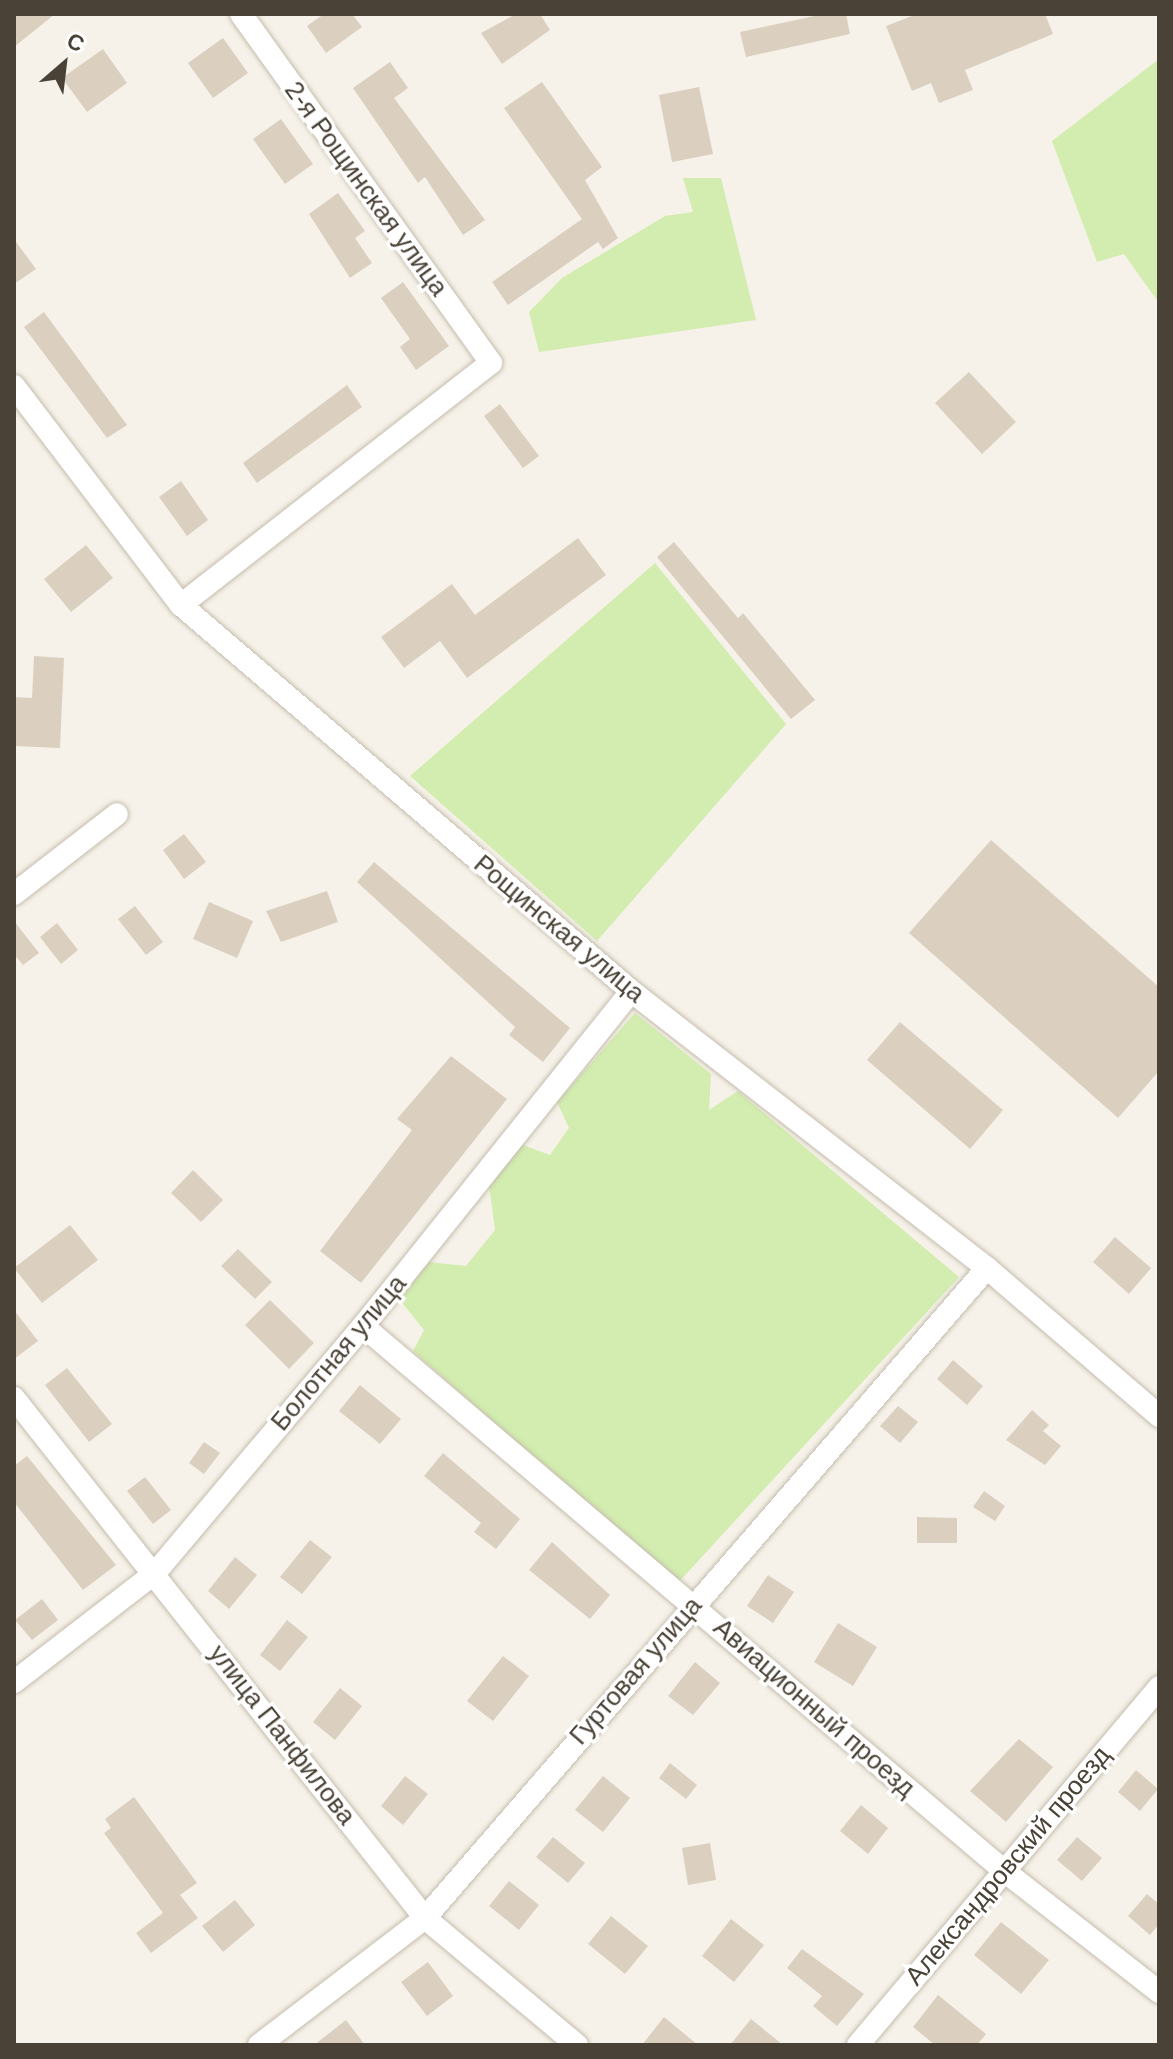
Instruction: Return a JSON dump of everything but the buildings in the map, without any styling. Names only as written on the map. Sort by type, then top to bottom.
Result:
[{"type":"street","name":"2-я Рощинская улица","points":[[181,605],[491,363],[241,14]]},
{"type":"street","name":"Рощинская улица","points":[[14,386],[181,605],[631,991],[987,1268],[1159,1416]]},
{"type":"street","points":[[14,894],[117,814]]},
{"type":"street","name":"Болотная улица","points":[[14,1682],[155,1573],[363,1326],[631,991]]},
{"type":"street","name":"Гуртовая улица","points":[[259,2045],[425,1918],[692,1605],[987,1268]]},
{"type":"street","name":"Авиационный проезд","points":[[363,1326],[1003,1870],[1159,1992]]},
{"type":"street","name":"улица Панфилова","points":[[14,1398],[425,1918],[577,2045]]},
{"type":"street","name":"Александровский проезд","points":[[858,2045],[1159,1687]]},
{"type":"green space","points":[[1159,59],[1159,303],[1124,254],[1097,262],[1052,141]]},
{"type":"green space","points":[[683,178],[721,178],[756,320],[539,352],[529,312],[562,278],[665,216],[693,212]]},
{"type":"green space","points":[[655,563],[786,724],[597,941],[410,776]]},
{"type":"green space","points":[[635,1013],[711,1074],[709,1110],[738,1091],[959,1277],[677,1584],[413,1351],[424,1330],[399,1299],[429,1262],[466,1266],[495,1230],[489,1185],[520,1144],[550,1155],[569,1128],[557,1102]]}]
